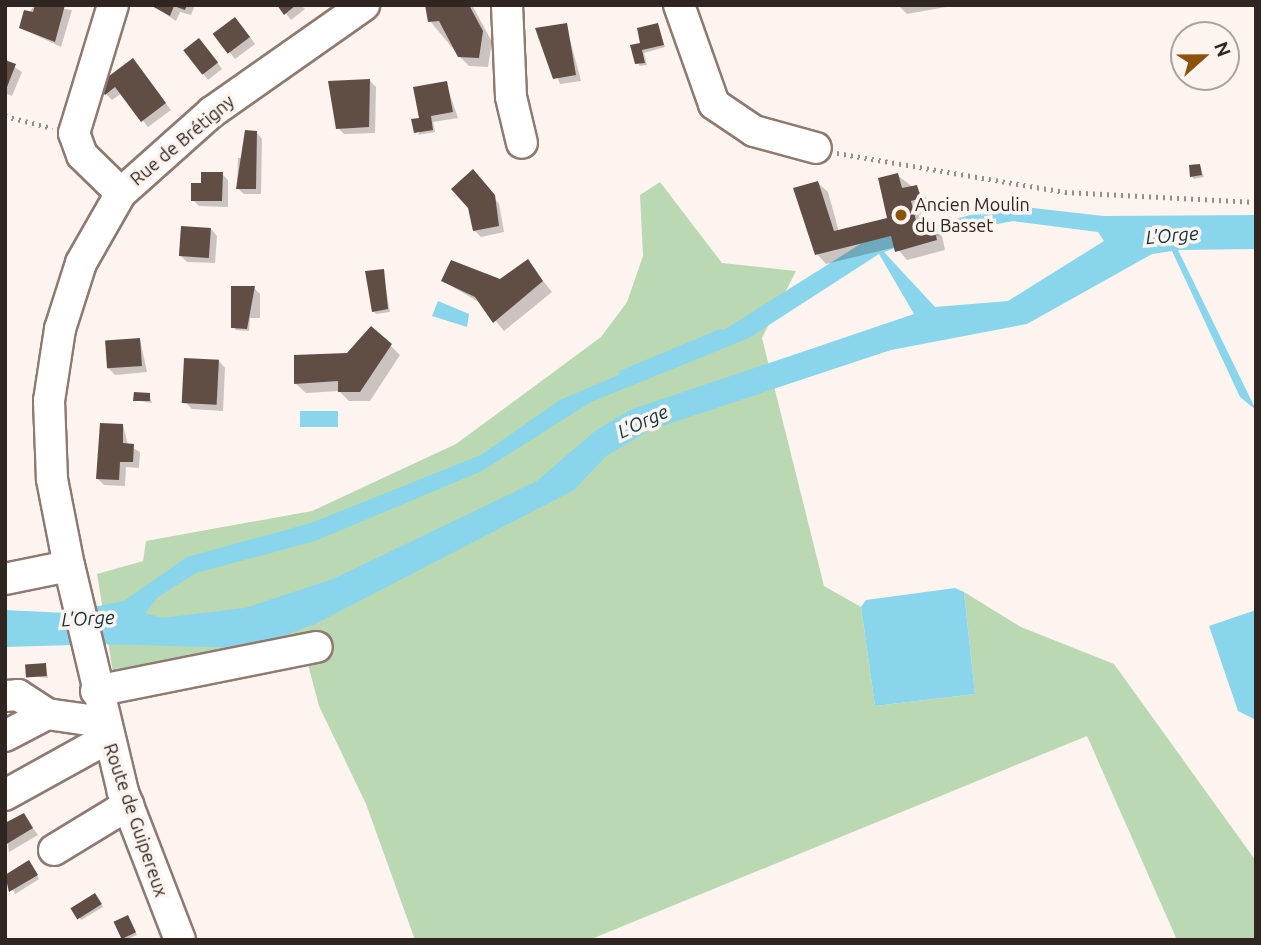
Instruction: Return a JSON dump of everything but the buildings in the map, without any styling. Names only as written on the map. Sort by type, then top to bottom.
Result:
[{"type":"street","points":[[113,5],[74,133],[82,155],[121,193]]},
{"type":"street","name":"Rue de Brétigny","points":[[89,657],[52,479],[49,401],[60,329],[81,263],[121,193],[212,112],[365,5]]},
{"type":"street","points":[[508,5],[511,97],[522,143]]},
{"type":"street","points":[[679,5],[714,103],[754,131],[816,148]]},
{"type":"street","points":[[5,579],[69,566]]},
{"type":"street","points":[[96,691],[317,647]]},
{"type":"street","name":"Route de Guipereux","points":[[89,657],[105,730],[128,805],[180,940]]},
{"type":"street","points":[[5,696],[18,695],[47,714],[105,730]]},
{"type":"street","points":[[5,736],[47,714]]},
{"type":"street","points":[[5,795],[105,730]]},
{"type":"street","points":[[54,850],[128,805]]},
{"type":"path","points":[[5,116],[74,133]]},
{"type":"path","points":[[816,148],[1065,192],[1256,202]]},
{"type":"green space","points":[[660,182],[722,263],[796,271],[762,338],[824,586],[861,607],[875,706],[975,694],[964,592],[1021,627],[1114,664],[1256,861],[1256,940],[1177,940],[1087,736],[589,940],[415,940],[366,804],[319,706],[302,642],[114,679],[97,574],[143,561],[146,541],[312,511],[456,444],[601,337],[627,302],[643,256],[640,195]]},
{"type":"water","name":"L'Orge","points":[[1008,205],[1103,216],[1256,215],[1256,249],[1178,250],[1256,410],[1240,397],[1172,251],[1152,254],[1027,324],[891,350],[650,430],[606,456],[574,490],[315,624],[250,648],[101,644],[93,607],[124,601],[187,557],[311,523],[481,455],[560,400],[724,330],[862,243],[891,236],[895,248],[884,252],[935,307],[1008,301],[1104,241],[1098,232],[1013,221],[936,236],[933,225]],"holes":[[[879,254],[914,314],[630,410],[595,431],[537,481],[333,579],[245,608],[162,618],[145,613],[158,597],[196,573],[315,541],[482,471],[591,402],[749,338]]]},
{"type":"water","points":[[438,301],[469,314],[467,327],[432,316]]},
{"type":"water","points":[[300,411],[338,411],[338,427],[300,427]]},
{"type":"water","points":[[955,588],[964,592],[975,694],[875,706],[861,607],[866,600]]},
{"type":"water","points":[[5,610],[66,613],[73,645],[5,647]]},
{"type":"water","points":[[1256,610],[1256,720],[1238,711],[1209,626]]},
{"type":"waterway","points":[[622,373],[721,332]]},
{"type":"place","name":"Ancien Moulin du Basset","points":[[901,215]]}]
